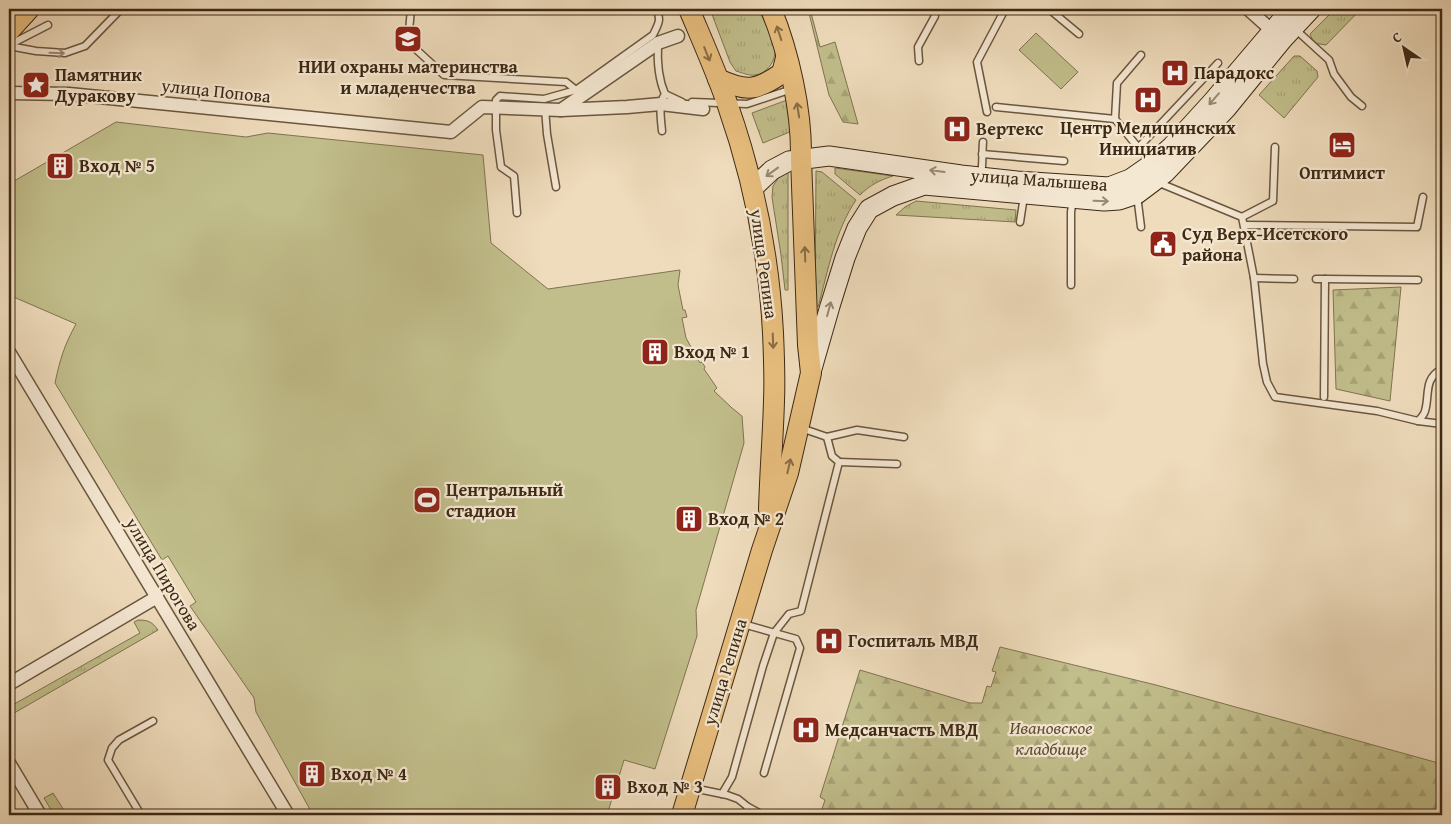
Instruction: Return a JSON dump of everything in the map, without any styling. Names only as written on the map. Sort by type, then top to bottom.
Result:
[{"type":"main road","points":[[9,31],[29,9]]},
{"type":"main road","name":"улица Репина","points":[[689,9],[718,79],[740,143],[758,212],[766,264],[772,330],[774,399],[769,530]]},
{"type":"main road","name":"улица Репина","points":[[771,9],[794,88],[802,134],[801,159],[808,345],[811,373]]},
{"type":"main road","name":"улица Малышева","points":[[1283,33],[1291,9]]},
{"type":"main road","name":"улица Малышева","points":[[752,188],[772,170],[789,161],[829,156],[1074,192],[1104,201],[1119,200],[1137,194],[1226,108],[1283,33],[1311,9]]},
{"type":"main road","points":[[718,79],[736,87],[755,88],[767,84],[782,73],[786,58]]},
{"type":"main road","name":"улица Малышева","points":[[965,188],[1024,194],[1074,192],[1109,187],[1136,175],[1157,173]]},
{"type":"main road","name":"улица Репина","points":[[682,815],[751,586],[788,473],[811,373],[845,258],[857,228],[869,209],[898,193],[924,184],[965,188]]},
{"type":"street","points":[[1248,9],[1283,33]]},
{"type":"street","points":[[561,110],[656,39],[678,36]]},
{"type":"street","name":"улица Попова","points":[[9,93],[69,94],[451,132],[482,107],[496,108],[544,104],[561,110],[627,107],[663,99],[703,109]]},
{"type":"street","name":"улица Пирогова","points":[[9,352],[288,815]]},
{"type":"street","points":[[9,684],[157,597]]},
{"type":"street","points":[[9,763],[40,815]]},
{"type":"lane","points":[[9,45],[36,51],[65,53],[85,46],[122,9]]},
{"type":"lane","points":[[411,9],[408,42],[444,75],[566,82],[576,90]]},
{"type":"lane","points":[[656,9],[659,14],[656,39],[663,99],[662,131]]},
{"type":"lane","points":[[920,61],[918,47],[935,16],[933,9]]},
{"type":"lane","points":[[1049,9],[1078,34]]},
{"type":"lane","points":[[987,112],[977,62],[1003,14]]},
{"type":"lane","points":[[9,45],[48,24]]},
{"type":"lane","points":[[1283,33],[1329,60],[1334,74],[1350,97],[1362,106]]},
{"type":"lane","points":[[556,187],[544,104],[576,90],[656,39]]},
{"type":"lane","points":[[1141,55],[1117,83],[1115,119],[1157,173],[1242,217],[1254,278],[1262,364],[1267,382],[1275,397],[1377,411],[1418,421],[1442,424]]},
{"type":"lane","points":[[1138,148],[1218,63]]},
{"type":"lane","points":[[663,99],[680,102],[747,104],[794,88]]},
{"type":"lane","points":[[996,107],[1115,119]]},
{"type":"lane","points":[[496,108],[496,130],[501,167],[514,176],[517,213]]},
{"type":"lane","points":[[981,177],[983,142]]},
{"type":"lane","points":[[1242,217],[1273,201],[1275,147]]},
{"type":"lane","points":[[982,154],[1064,161]]},
{"type":"lane","points":[[1136,175],[1141,228]]},
{"type":"lane","points":[[1071,285],[1071,212],[1074,192]]},
{"type":"lane","points":[[1020,222],[1024,194]]},
{"type":"lane","points":[[1244,225],[1417,227],[1423,197]]},
{"type":"lane","points":[[1254,278],[1294,279]]},
{"type":"lane","points":[[1316,279],[1418,280]]},
{"type":"lane","points":[[1324,397],[1325,279]]},
{"type":"lane","points":[[1418,421],[1425,412],[1428,386],[1436,372],[1442,369]]},
{"type":"lane","points":[[798,427],[827,437],[857,430],[904,437]]},
{"type":"lane","points":[[827,437],[832,456],[839,462],[897,464]]},
{"type":"lane","points":[[722,794],[732,777],[774,633],[789,614],[802,611],[839,462]]},
{"type":"lane","points":[[741,624],[796,639],[800,648],[764,773]]},
{"type":"lane","points":[[141,815],[108,760],[112,748],[119,740],[153,721]]},
{"type":"lane","points":[[690,787],[738,799],[748,808],[763,815]]},
{"type":"lane","points":[[746,815],[748,808]]},
{"type":"green space","points":[[710,9],[759,9],[775,49],[774,58],[767,69],[753,75],[736,71],[730,62]]},
{"type":"green space","points":[[808,9],[810,9],[820,47],[835,42],[858,124],[843,122],[829,95]]},
{"type":"green space","points":[[1335,9],[1361,9],[1326,45],[1314,43],[1310,34]]},
{"type":"green space","points":[[1036,33],[1078,72],[1061,89],[1019,50]]},
{"type":"green space","points":[[1294,56],[1300,56],[1317,71],[1318,77],[1284,118],[1259,95]]},
{"type":"green space","points":[[787,100],[792,131],[763,143],[752,113]]},
{"type":"green space","name":"Центральный стадион","points":[[116,122],[246,137],[268,133],[483,155],[491,243],[548,289],[680,270],[678,285],[683,310],[685,310],[687,317],[682,318],[686,338],[717,388],[714,391],[742,416],[744,443],[696,610],[697,636],[655,769],[624,760],[607,815],[313,815],[256,712],[254,698],[190,606],[196,602],[168,556],[162,560],[55,383],[63,353],[76,324],[9,295],[9,184]]},
{"type":"green space","points":[[835,168],[893,176],[875,183],[860,195],[835,174]]},
{"type":"green space","points":[[816,171],[822,172],[856,200],[837,238],[818,307],[815,306]]},
{"type":"green space","points":[[788,172],[788,290],[785,290],[772,197],[773,186],[779,177]]},
{"type":"green space","points":[[916,201],[1016,210],[1015,222],[896,215]]},
{"type":"green space","points":[[1401,287],[1390,401],[1336,389],[1333,290]]},
{"type":"green space","points":[[138,620],[150,622],[158,630],[9,716],[9,707],[140,633],[134,622]]},
{"type":"green space","name":"Ивановское кладбище","points":[[1000,647],[1156,685],[1442,764],[1442,815],[820,815],[825,800],[820,797],[860,670],[970,703],[982,703],[987,686],[991,687],[996,672],[992,671]]},
{"type":"green space","points":[[53,793],[67,815],[54,815],[44,798]]},
{"type":"place","name":"НИИ охраны материнства и младенчества","points":[[408,39]]},
{"type":"place","name":"Парадокс","points":[[1175,73]]},
{"type":"place","name":"Памятник Дуракову","points":[[36,85]]},
{"type":"place","name":"Центр Медицинских Инициатив","points":[[1148,100]]},
{"type":"place","name":"Вертекс","points":[[957,129]]},
{"type":"place","name":"Оптимист","points":[[1342,145]]},
{"type":"place","name":"Вход № 5","points":[[60,166]]},
{"type":"place","name":"Суд Верх-Исетского района","points":[[1163,244]]},
{"type":"place","name":"Вход № 1","points":[[655,352]]},
{"type":"place","name":"Центральный стадион","points":[[427,500]]},
{"type":"place","name":"Вход № 2","points":[[689,519]]},
{"type":"place","name":"Госпиталь МВД","points":[[829,641]]},
{"type":"place","name":"Медсанчасть МВД","points":[[806,730]]},
{"type":"place","name":"Вход № 4","points":[[312,774]]},
{"type":"place","name":"Вход № 3","points":[[608,787]]}]
